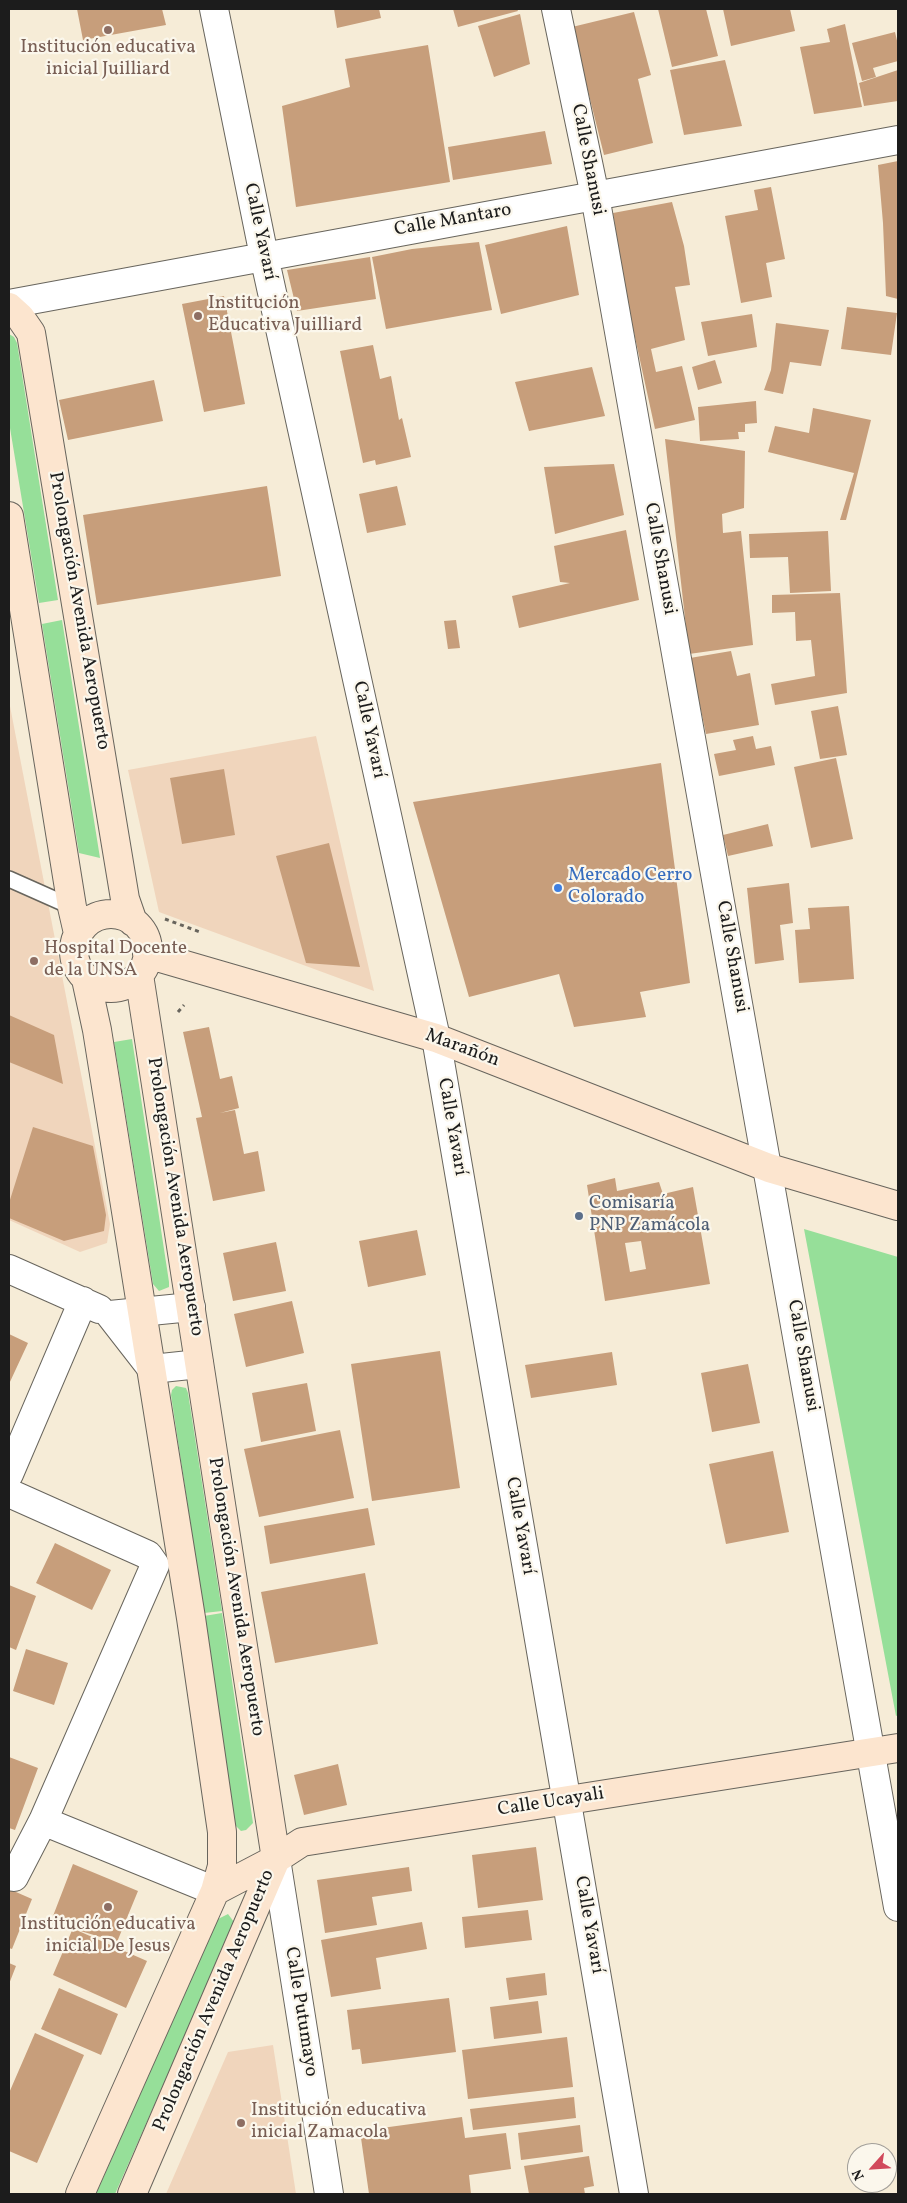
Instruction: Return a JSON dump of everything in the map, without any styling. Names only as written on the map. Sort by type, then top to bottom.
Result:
[{"type":"street","name":"Calle Yavarí","points":[[214,9],[264,256],[436,1038],[634,2194]]},
{"type":"street","name":"Calle Shanusi","points":[[556,9],[594,196],[768,1168],[885,1750],[898,1907]]},
{"type":"street","name":"Calle Mantaro","points":[[9,305],[264,256],[898,140]]},
{"type":"street","name":"Prolongación Avenida Aeropuerto","points":[[9,305],[31,333],[125,899],[146,920]]},
{"type":"street","points":[[9,516],[72,907],[78,934]]},
{"type":"street","points":[[109,914],[146,920],[141,931],[146,942],[143,964],[130,983],[120,987],[108,988],[86,979],[74,959],[74,946],[78,934],[96,917],[109,914]]},
{"type":"street","name":"Marañón","points":[[143,964],[436,1038],[768,1168],[898,1206]]},
{"type":"street","name":"Prolongación Avenida Aeropuerto","points":[[132,2194],[276,1859],[199,1364],[143,964]]},
{"type":"street","points":[[80,2194],[215,1891],[222,1866],[222,1832],[168,1563],[152,1368],[97,1030],[86,979]]},
{"type":"street","points":[[9,1270],[83,1301],[110,1315],[152,1368]]},
{"type":"street","points":[[9,1474],[83,1301]]},
{"type":"street","points":[[110,1315],[191,1307]]},
{"type":"street","points":[[152,1368],[199,1364]]},
{"type":"street","points":[[9,1493],[168,1563]]},
{"type":"street","points":[[9,1874],[14,1877],[43,1821],[168,1563]]},
{"type":"street","name":"Calle Ucayali","points":[[215,1891],[276,1859],[302,1842],[885,1750]]},
{"type":"street","points":[[43,1821],[215,1891]]},
{"type":"street","name":"Calle Putumayo","points":[[276,1859],[329,2194]]},
{"type":"lane","points":[[9,880],[72,907]]},
{"type":"path","points":[[146,920],[200,932]]},
{"type":"shaded area","name":"Hospital Docente de la UNSA","points":[[9,701],[110,1224],[107,1243],[80,1252],[9,1220]]},
{"type":"shaded area","points":[[316,736],[374,991],[159,912],[128,770]]},
{"type":"shaded area","name":"Institución educativa inicial Zamacola","points":[[273,2045],[296,2194],[166,2194],[228,2052]]},
{"type":"green space","points":[[9,334],[14,337],[17,343],[58,600],[39,603],[9,422]]},
{"type":"green space","points":[[62,620],[100,858],[79,853],[42,624]]},
{"type":"green space","points":[[132,1039],[169,1282],[169,1287],[159,1291],[153,1284],[114,1042]]},
{"type":"green space","points":[[804,1229],[898,1257],[898,1715],[896,1716]]},
{"type":"green space","points":[[176,1386],[186,1388],[188,1393],[222,1611],[204,1613],[171,1395],[172,1390]]},
{"type":"green space","points":[[222,1613],[253,1823],[246,1830],[241,1831],[234,1824],[204,1616]]},
{"type":"green space","points":[[228,1914],[234,1922],[233,1927],[115,2194],[96,2194],[218,1919]]},
{"type":"building","points":[[77,9],[162,9],[166,25],[83,40]]},
{"type":"building","points":[[334,9],[379,9],[381,18],[337,28]]},
{"type":"building","points":[[453,9],[517,9],[518,11],[458,27]]},
{"type":"building","points":[[658,9],[706,9],[718,56],[672,67]]},
{"type":"building","points":[[723,9],[790,9],[795,31],[731,46]]},
{"type":"building","points":[[634,12],[651,75],[638,79],[653,143],[604,155],[572,27]]},
{"type":"building","points":[[520,14],[530,64],[494,77],[478,26]]},
{"type":"building","points":[[845,24],[862,107],[814,114],[800,47],[830,42],[827,29]]},
{"type":"building","points":[[895,32],[898,45],[898,61],[873,68],[876,77],[862,81],[852,43]]},
{"type":"building","points":[[428,45],[450,182],[296,207],[282,106],[350,87],[345,59]]},
{"type":"building","points":[[725,60],[742,126],[684,135],[670,70]]},
{"type":"building","points":[[898,70],[898,101],[864,106],[859,83]]},
{"type":"building","points":[[545,131],[552,164],[453,180],[448,147]]},
{"type":"building","points":[[898,161],[898,299],[886,296],[878,165]]},
{"type":"building","points":[[771,187],[785,259],[766,263],[772,297],[741,303],[725,216],[758,210],[754,190]]},
{"type":"building","points":[[672,202],[684,246],[690,285],[675,287],[685,340],[651,349],[656,372],[682,366],[695,420],[655,429],[626,296],[613,213]]},
{"type":"building","points":[[567,226],[579,295],[501,314],[485,245]]},
{"type":"building","points":[[479,242],[492,310],[386,329],[372,257],[412,249]]},
{"type":"building","points":[[370,257],[376,299],[297,311],[287,270]]},
{"type":"building","points":[[224,296],[245,404],[204,412],[182,304]]},
{"type":"building","points":[[847,307],[897,313],[891,355],[841,349]]},
{"type":"building","points":[[752,314],[757,347],[708,356],[701,322]]},
{"type":"building","points":[[776,323],[829,330],[821,366],[790,362],[783,394],[764,390],[771,370]]},
{"type":"building","points":[[373,345],[380,379],[391,376],[399,420],[402,418],[411,457],[376,465],[375,460],[363,463],[340,351]]},
{"type":"building","points":[[715,360],[722,383],[698,390],[692,367]]},
{"type":"building","points":[[592,367],[605,416],[529,431],[515,382]]},
{"type":"building","points":[[154,380],[163,421],[68,440],[59,400]]},
{"type":"building","points":[[756,401],[757,423],[745,424],[745,432],[738,432],[739,439],[700,441],[698,407]]},
{"type":"building","points":[[813,408],[871,420],[846,520],[840,520],[854,473],[768,452],[775,426],[809,433]]},
{"type":"building","points":[[665,439],[745,451],[744,508],[722,514],[723,533],[741,531],[753,645],[689,654]]},
{"type":"building","points":[[614,464],[624,515],[555,534],[544,467]]},
{"type":"building","points":[[267,486],[281,576],[97,605],[83,515]]},
{"type":"building","points":[[397,486],[406,525],[367,533],[359,494]]},
{"type":"building","points":[[626,530],[639,600],[519,628],[512,596],[570,583],[560,582],[554,546]]},
{"type":"building","points":[[828,531],[831,591],[790,593],[788,557],[750,558],[749,534]]},
{"type":"building","points":[[840,593],[847,693],[775,705],[771,684],[815,676],[811,640],[796,641],[795,612],[772,613],[772,595]]},
{"type":"building","points":[[456,620],[460,648],[448,649],[444,621]]},
{"type":"building","points":[[731,651],[737,676],[750,673],[759,725],[706,734],[690,658]]},
{"type":"building","points":[[838,706],[847,755],[820,759],[811,711]]},
{"type":"building","points":[[753,736],[756,749],[771,746],[775,765],[719,776],[714,754],[736,750],[733,740]]},
{"type":"building","points":[[836,758],[853,839],[811,848],[794,767]]},
{"type":"building","name":"Mercado Cerro Colorado","points":[[661,763],[690,983],[640,992],[646,1017],[574,1027],[559,974],[469,997],[413,802]]},
{"type":"building","points":[[224,769],[235,835],[182,844],[170,778]]},
{"type":"building","points":[[768,824],[773,846],[728,856],[723,835]]},
{"type":"building","points":[[329,843],[360,967],[306,963],[276,856]]},
{"type":"building","points":[[789,883],[793,923],[780,925],[784,960],[755,964],[747,888]]},
{"type":"building","points":[[849,906],[854,979],[799,983],[795,930],[810,929],[808,908]]},
{"type":"building","points":[[9,1015],[54,1035],[63,1084],[9,1062]]},
{"type":"building","points":[[209,1027],[220,1079],[232,1076],[239,1108],[220,1113],[235,1110],[244,1154],[258,1151],[265,1191],[213,1201],[196,1118],[202,1117],[183,1032]]},
{"type":"building","points":[[33,1127],[93,1146],[106,1215],[104,1231],[64,1241],[9,1218],[9,1203]]},
{"type":"building","points":[[615,1178],[617,1191],[659,1182],[663,1194],[693,1187],[710,1284],[605,1301],[587,1185]],"holes":[[[641,1241],[646,1269],[630,1272],[625,1243]]]},
{"type":"building","points":[[417,1230],[426,1275],[368,1287],[359,1241]]},
{"type":"building","points":[[276,1242],[286,1291],[233,1301],[223,1253]]},
{"type":"building","points":[[292,1301],[304,1353],[246,1367],[234,1314]]},
{"type":"building","points":[[9,1334],[28,1343],[9,1384]]},
{"type":"building","points":[[440,1351],[460,1488],[372,1501],[351,1364]]},
{"type":"building","points":[[612,1352],[617,1385],[531,1398],[525,1365]]},
{"type":"building","points":[[748,1364],[760,1423],[712,1432],[701,1373]]},
{"type":"building","points":[[307,1383],[316,1431],[261,1442],[252,1393]]},
{"type":"building","points":[[340,1430],[354,1498],[259,1517],[244,1449]]},
{"type":"building","points":[[773,1451],[789,1532],[726,1544],[709,1464]]},
{"type":"building","points":[[368,1508],[375,1545],[270,1564],[264,1526]]},
{"type":"building","points":[[55,1543],[111,1570],[92,1610],[36,1583]]},
{"type":"building","points":[[365,1573],[378,1644],[275,1663],[261,1592]]},
{"type":"building","points":[[9,1585],[36,1596],[16,1650],[9,1647]]},
{"type":"building","points":[[26,1649],[68,1663],[54,1705],[13,1691]]},
{"type":"building","points":[[9,1757],[38,1768],[15,1830],[9,1828]]},
{"type":"building","points":[[338,1764],[347,1805],[304,1815],[294,1775]]},
{"type":"building","points":[[536,1847],[543,1900],[478,1908],[472,1855]]},
{"type":"building","points":[[73,1864],[138,1891],[117,1942],[74,1929],[147,1961],[126,2008],[53,1975],[73,1928],[53,1916]]},
{"type":"building","points":[[409,1867],[412,1891],[372,1897],[377,1925],[325,1933],[317,1880]]},
{"type":"building","points":[[9,1889],[32,1899],[12,1949],[9,1948]]},
{"type":"building","points":[[528,1910],[532,1940],[465,1948],[462,1917]]},
{"type":"building","points":[[422,1922],[427,1949],[376,1958],[381,1989],[331,1997],[321,1940]]},
{"type":"building","points":[[9,1963],[16,1966],[9,1984]]},
{"type":"building","points":[[545,1973],[547,1995],[509,2000],[506,1978]]},
{"type":"building","points":[[59,1988],[118,2014],[101,2055],[41,2029]]},
{"type":"building","points":[[449,1998],[456,2052],[362,2064],[360,2049],[352,2050],[347,2010]]},
{"type":"building","points":[[538,2001],[542,2033],[494,2039],[490,2007]]},
{"type":"building","points":[[35,2033],[84,2055],[37,2163],[9,2151],[9,2093]]},
{"type":"building","points":[[567,2037],[573,2087],[468,2099],[462,2050]]},
{"type":"building","points":[[574,2097],[576,2118],[473,2130],[470,2109]]},
{"type":"building","points":[[462,2117],[465,2138],[506,2133],[511,2169],[469,2175],[471,2194],[369,2194],[360,2131]]},
{"type":"building","points":[[580,2125],[583,2152],[521,2160],[518,2133]]},
{"type":"building","points":[[589,2156],[594,2186],[584,2188],[585,2194],[529,2194],[524,2166]]},
{"type":"place","name":"Institución educativa inicial Juilliard","points":[[108,30]]},
{"type":"place","name":"Institución Educativa Juilliard","points":[[198,316]]},
{"type":"place","name":"Mercado Cerro Colorado","points":[[558,888]]},
{"type":"place","name":"Hospital Docente de la UNSA","points":[[34,961]]},
{"type":"place","name":"Comisaría PNP Zamácola","points":[[579,1216]]},
{"type":"place","name":"Institución educativa inicial De Jesus","points":[[108,1907]]},
{"type":"place","name":"Institución educativa inicial Zamacola","points":[[241,2123]]}]
